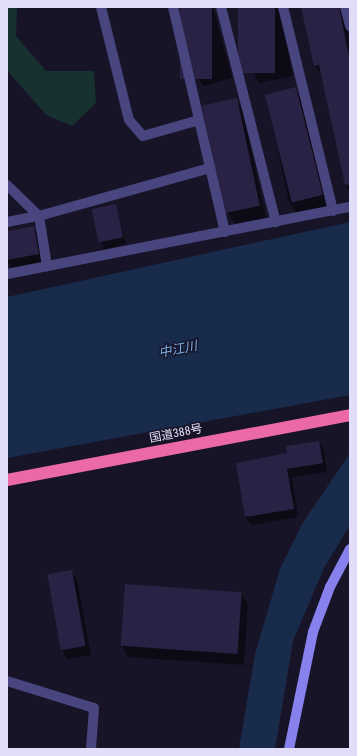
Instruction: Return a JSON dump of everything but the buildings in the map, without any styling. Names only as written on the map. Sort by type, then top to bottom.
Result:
[{"type":"highway","name":"国道388号","points":[[7,480],[350,416]]},
{"type":"street","points":[[101,7],[130,120],[143,136],[199,120]]},
{"type":"street","points":[[173,7],[224,232]]},
{"type":"street","points":[[221,7],[276,222]]},
{"type":"street","points":[[283,7],[333,210]]},
{"type":"street","points":[[347,11],[350,26]]},
{"type":"street","points":[[7,222],[38,216],[210,168]]},
{"type":"street","points":[[7,185],[38,216],[47,266]]},
{"type":"street","points":[[7,274],[350,207]]},
{"type":"street","points":[[288,749],[313,632],[330,587],[350,549]]},
{"type":"street","points":[[7,681],[94,708],[91,749]]},
{"type":"green space","points":[[7,7],[17,7],[16,36],[46,71],[94,71],[96,103],[72,126],[46,115],[7,70]]},
{"type":"water","name":"中江川","points":[[350,222],[350,395],[7,458],[7,297]]},
{"type":"water","points":[[350,453],[350,525],[324,568],[293,641],[275,749],[239,749],[255,654],[280,569],[302,524]]}]
